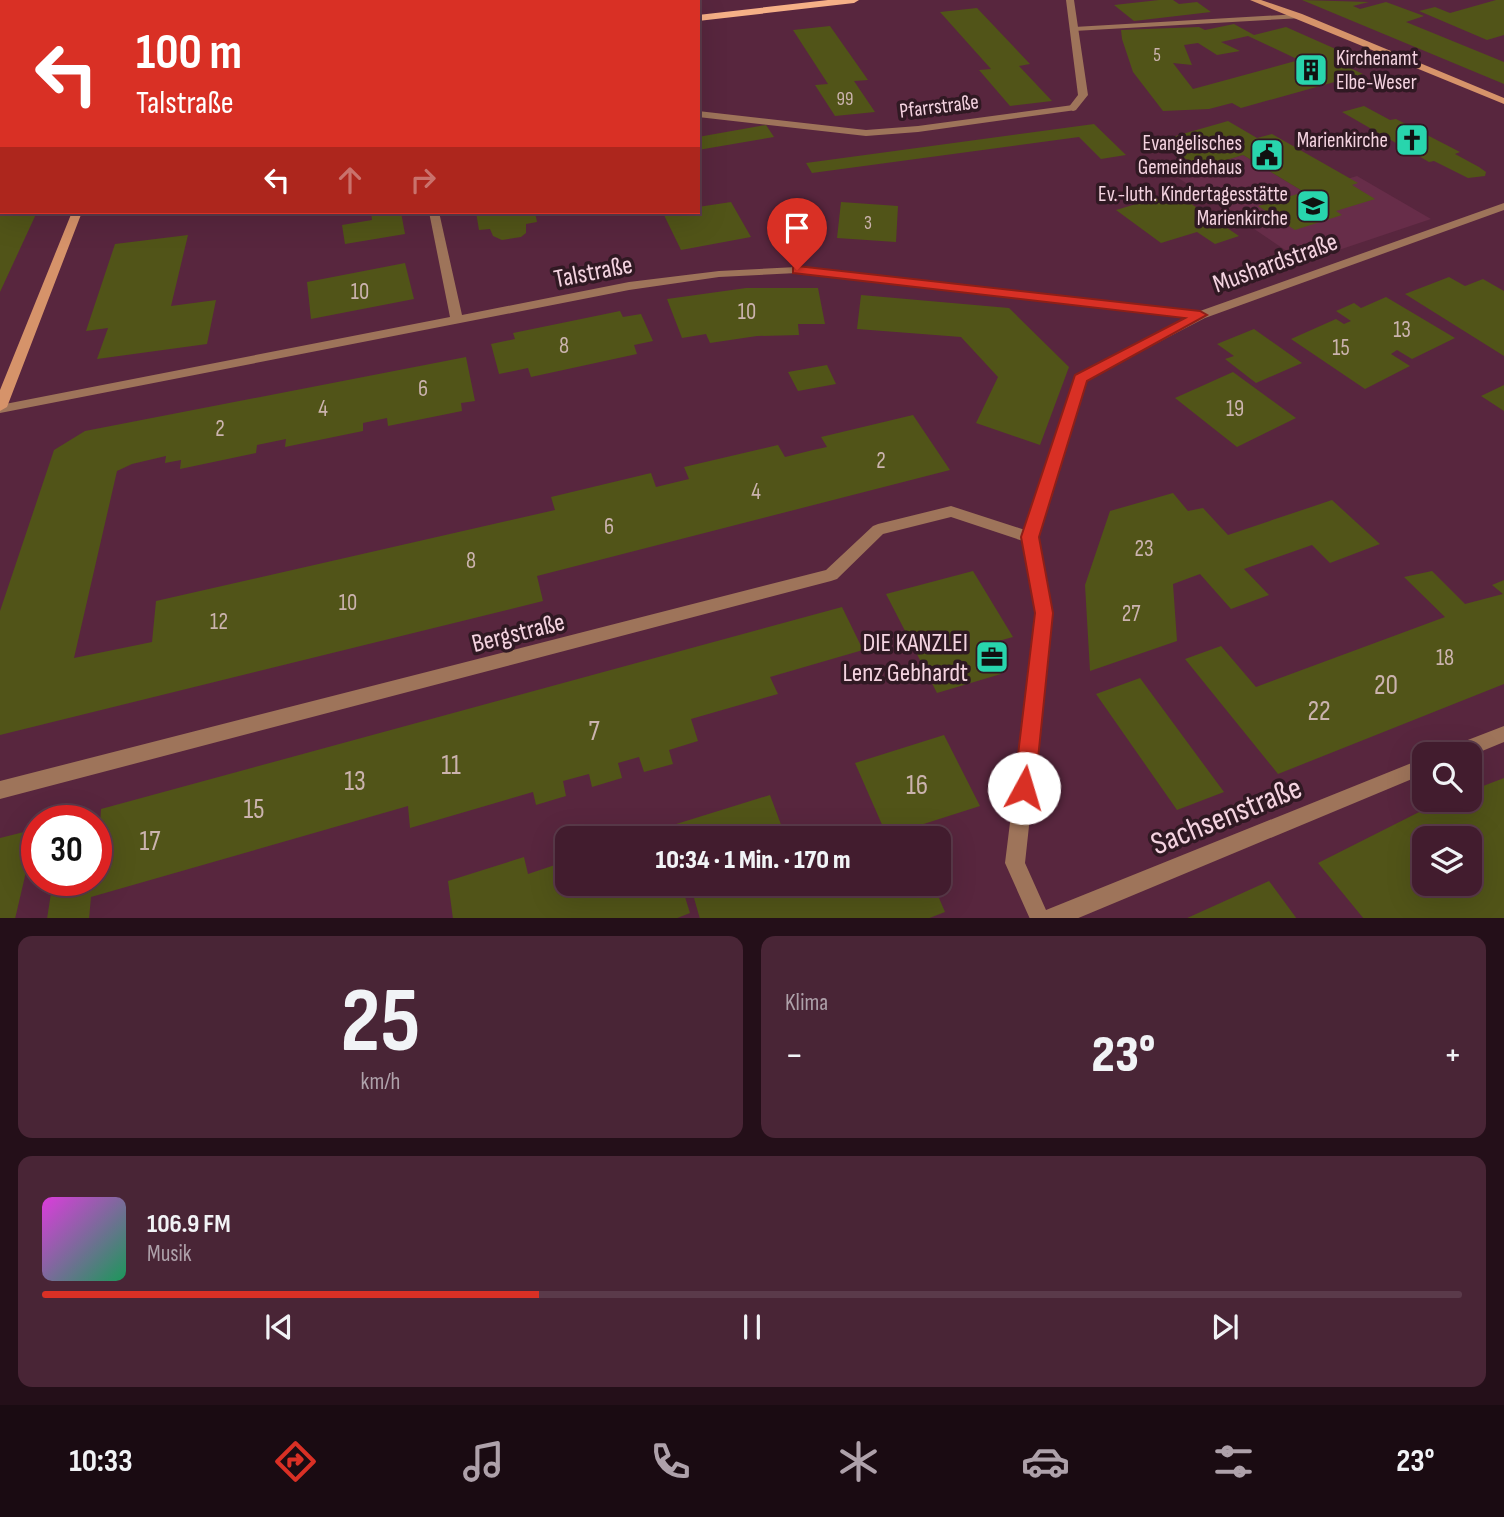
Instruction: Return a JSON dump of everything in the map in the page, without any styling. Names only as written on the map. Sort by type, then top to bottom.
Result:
[{"type":"main road","points":[[700,18],[854,0]]},
{"type":"main road","points":[[1254,0],[1300,16],[1504,101]]},
{"type":"main road","points":[[1273,0],[1300,16]]},
{"type":"main road","points":[[0,408],[76,214]]},
{"type":"street","name":"Pfarrstraße","points":[[700,114],[866,133],[918,129],[1073,107],[1083,95],[1070,0]]},
{"type":"street","points":[[1074,29],[1300,16]]},
{"type":"street","name":"Mushardstraße","points":[[1041,918],[1015,863],[1044,613],[1030,537],[1080,378],[1200,315],[1504,206]]},
{"type":"street","points":[[434,214],[457,320]]},
{"type":"street","name":"Talstraße","points":[[0,408],[629,286],[719,274],[797,270],[1200,315]]},
{"type":"street","name":"Bergstraße","points":[[0,790],[831,575],[877,530],[951,511],[1030,537]]},
{"type":"street","points":[[1482,743],[1504,734]]},
{"type":"street","name":"Sachsenstraße","points":[[1052,918],[1412,771]]},
{"type":"shaded area","name":"Ev.-luth. Kindertagesstätte Marienkirche","points":[[1243,155],[1304,192],[1357,176],[1431,219],[1303,262],[1174,175]]},
{"type":"building","points":[[1173,0],[1179,4],[1197,2],[1211,12],[1134,21],[1114,5]]},
{"type":"building","points":[[1302,0],[1369,2],[1353,6],[1360,9],[1386,2],[1424,16],[1406,22],[1504,62],[1504,84]]},
{"type":"building","points":[[1504,0],[1504,35],[1487,40],[1419,11],[1435,7],[1450,13]]},
{"type":"building","points":[[977,8],[1030,64],[1019,66],[1052,101],[1010,106],[979,70],[991,69],[940,12]]},
{"type":"building","points":[[1234,24],[1254,35],[1286,27],[1365,62],[1348,67],[1363,74],[1241,108],[1232,103],[1209,109],[1163,111],[1133,72],[1121,30],[1199,27],[1205,30]],"holes":[[[1248,36],[1299,60],[1193,89],[1173,63],[1192,65],[1184,45],[1198,43],[1217,55],[1240,51],[1221,42]]]},
{"type":"building","points":[[830,26],[868,80],[854,81],[875,112],[835,116],[815,85],[828,84],[793,30]]},
{"type":"building","name":"Marienkirche","points":[[1364,106],[1390,120],[1396,119],[1460,152],[1455,154],[1486,172],[1485,176],[1468,178],[1434,161],[1429,162],[1342,112]]},
{"type":"building","points":[[1228,121],[1257,138],[1272,134],[1358,183],[1352,185],[1375,199],[1336,211],[1342,215],[1295,230],[1258,206],[1304,192],[1243,155],[1200,168],[1158,141]]},
{"type":"building","points":[[1094,124],[1126,155],[1101,159],[1079,137],[812,173],[806,163]]},
{"type":"building","points":[[766,125],[774,137],[700,150],[700,137]]},
{"type":"building","points":[[1178,195],[1239,236],[1215,244],[1197,232],[1161,243],[1116,210],[1156,198],[1159,201]]},
{"type":"building","points":[[731,202],[751,237],[681,250],[663,214],[700,214],[700,207]]},
{"type":"building","points":[[841,202],[898,206],[896,242],[837,238]]},
{"type":"building","points":[[0,214],[36,214],[0,292]]},
{"type":"building","points":[[371,214],[401,214],[405,234],[345,244],[342,225],[372,220]]},
{"type":"building","points":[[476,214],[535,214],[537,222],[526,224],[526,233],[521,237],[502,240],[493,236],[490,229],[479,230]]},
{"type":"building","points":[[188,235],[171,306],[216,300],[207,344],[97,359],[108,328],[86,331],[115,244]]},
{"type":"building","points":[[405,263],[414,299],[311,319],[307,282]]},
{"type":"building","points":[[1449,277],[1465,286],[1483,279],[1504,291],[1504,356],[1405,294]]},
{"type":"building","points":[[746,288],[818,288],[825,324],[798,324],[799,335],[757,336],[710,343],[706,334],[682,338],[667,299]]},
{"type":"building","points":[[861,295],[1009,308],[1069,367],[1040,445],[976,423],[998,377],[961,337],[857,329]]},
{"type":"building","points":[[1386,297],[1455,338],[1412,359],[1397,350],[1391,354],[1410,366],[1365,389],[1291,339],[1336,319],[1344,324],[1351,321],[1336,311],[1354,303],[1361,308]]},
{"type":"building","points":[[620,311],[623,317],[641,314],[653,341],[634,345],[637,354],[531,377],[528,368],[499,374],[491,344],[515,339],[513,333]]},
{"type":"building","points":[[1254,329],[1302,363],[1256,383],[1225,359],[1234,356],[1217,344]]},
{"type":"building","points":[[466,357],[475,401],[461,403],[462,411],[388,426],[387,418],[363,423],[363,431],[285,447],[286,439],[257,445],[256,453],[180,469],[181,460],[165,463],[166,456],[132,464],[117,471],[74,658],[152,642],[156,601],[555,510],[551,497],[651,473],[656,487],[689,479],[684,467],[778,445],[785,457],[827,447],[821,437],[913,415],[950,470],[537,576],[543,601],[0,735],[0,611],[54,450],[85,431]]},
{"type":"building","points":[[827,365],[836,384],[798,391],[788,372]]},
{"type":"building","points":[[1233,372],[1296,418],[1237,447],[1175,398]]},
{"type":"building","points":[[1504,385],[1504,411],[1481,396]]},
{"type":"building","points":[[1173,493],[1188,511],[1203,508],[1228,535],[1332,500],[1380,544],[1330,563],[1312,545],[1244,569],[1269,595],[1231,609],[1200,574],[1173,584],[1177,641],[1090,671],[1085,585],[1110,511]]},
{"type":"building","points":[[973,571],[1013,637],[984,645],[1001,674],[937,693],[886,594]]},
{"type":"building","points":[[1432,571],[1465,604],[1503,594],[1492,585],[1504,580],[1504,684],[1278,774],[1185,659],[1221,646],[1256,687],[1445,617],[1404,577]]},
{"type":"building","points":[[842,607],[863,650],[770,677],[778,694],[691,719],[698,741],[669,750],[673,764],[644,772],[639,757],[618,763],[622,778],[592,787],[589,774],[563,781],[566,796],[536,805],[533,792],[410,828],[408,806],[112,891],[112,806]]},
{"type":"building","points":[[1140,678],[1224,792],[1177,810],[1096,694]]},
{"type":"building","points":[[944,735],[980,806],[917,826],[883,826],[855,763]]},
{"type":"building","points":[[1504,778],[1504,918],[1363,918],[1318,863],[1419,812],[1482,812],[1482,786]]},
{"type":"building","points":[[770,795],[782,826],[673,826]]},
{"type":"building","points":[[21,833],[21,893],[15,918],[0,918],[0,838]]},
{"type":"building","points":[[524,857],[528,874],[555,865],[555,896],[685,896],[690,913],[678,918],[453,918],[448,881]]},
{"type":"building","points":[[1269,881],[1296,918],[1187,918]]},
{"type":"building","points":[[51,896],[94,896],[91,897],[89,918],[47,918]]},
{"type":"building","points":[[693,896],[938,896],[945,912],[930,918],[700,918]]},
{"type":"place","name":"Kirchenamt Elbe-Weser","points":[[1311,70]]},
{"type":"place","name":"Marienkirche","points":[[1412,140]]},
{"type":"place","name":"Evangelisches Gemeindehaus","points":[[1267,155]]},
{"type":"place","name":"Ev.-luth. Kindertagesstätte Marienkirche","points":[[1313,206]]},
{"type":"place","name":"DIE KANZLEI Lenz Gebhardt","points":[[992,657]]},
{"type":"route","points":[[797,270],[1200,315],[1080,378],[1030,537],[1044,613],[1024,788]]}]
